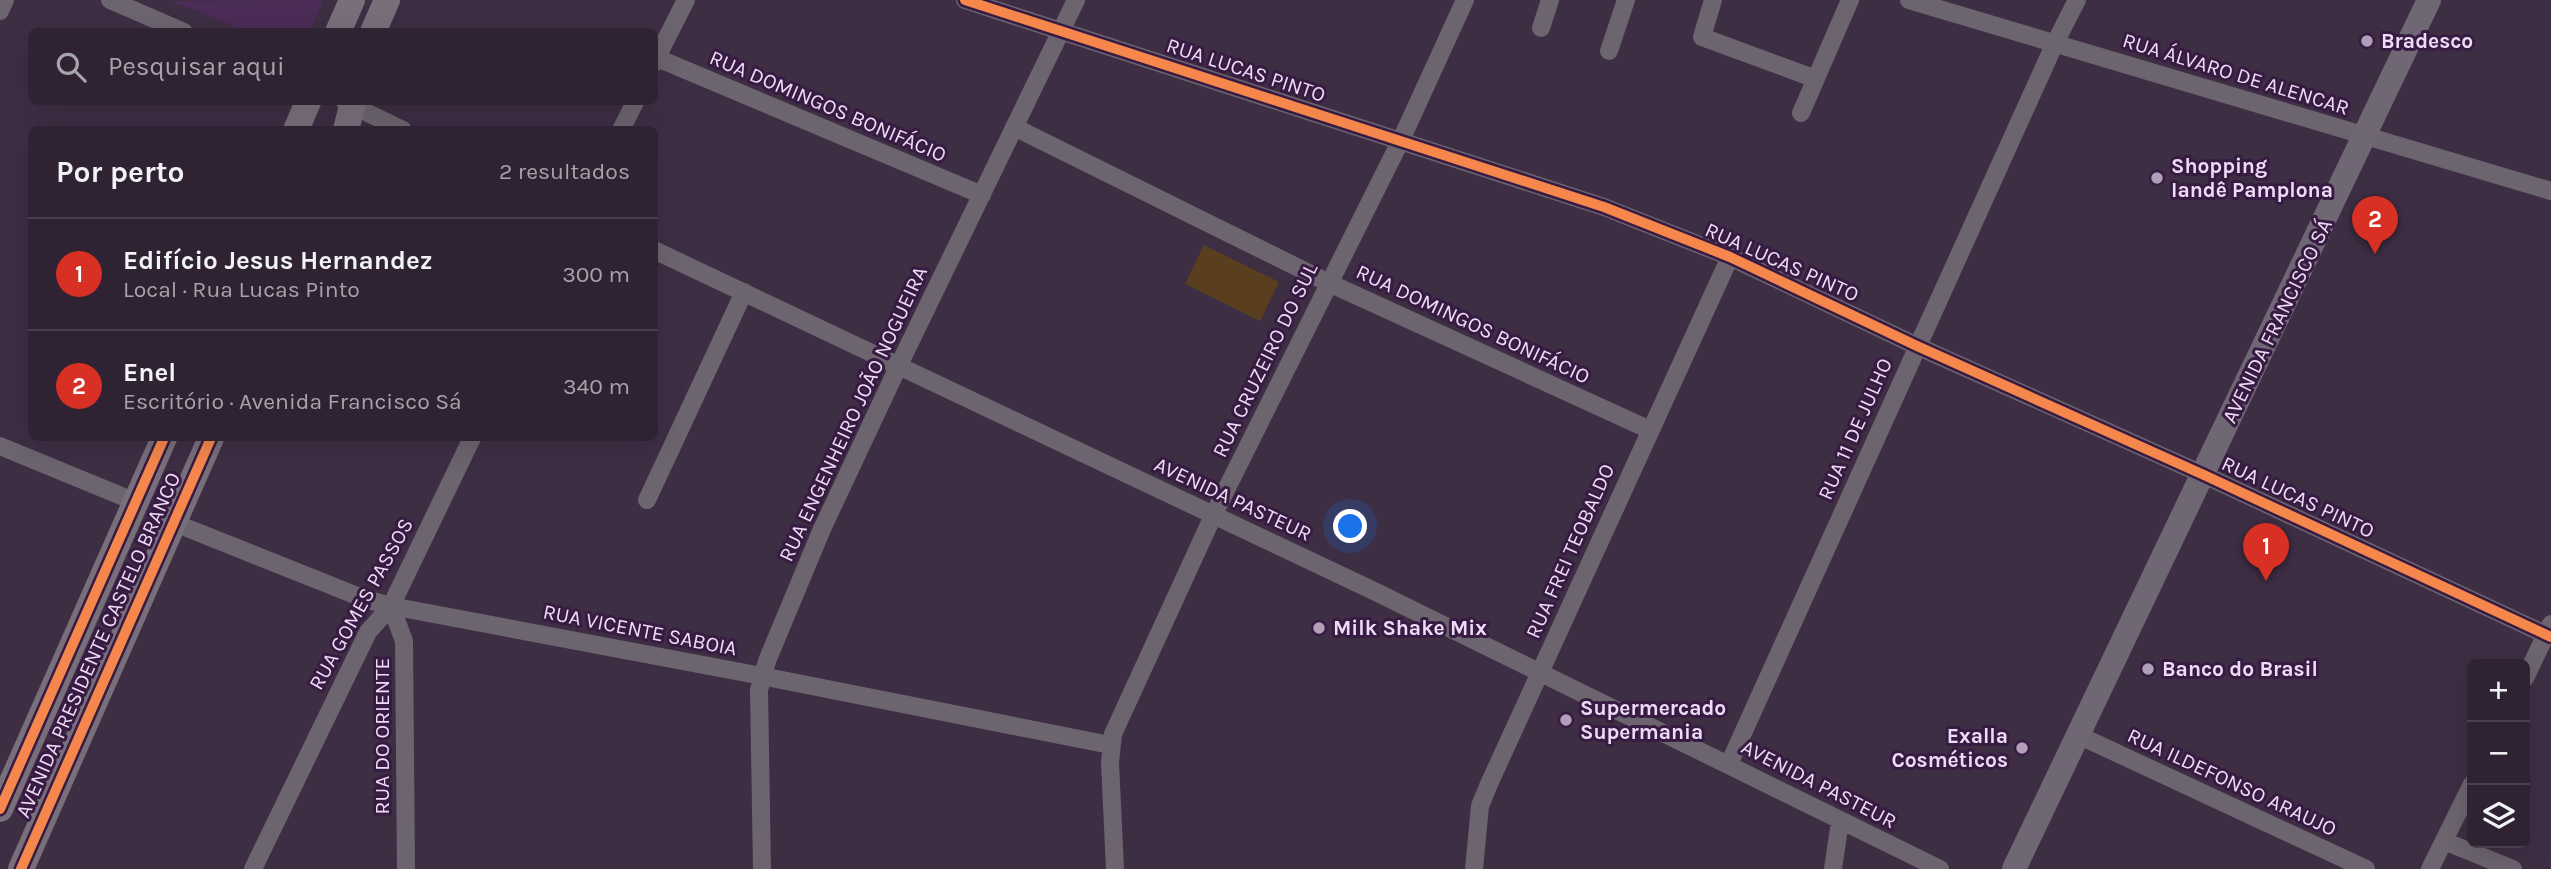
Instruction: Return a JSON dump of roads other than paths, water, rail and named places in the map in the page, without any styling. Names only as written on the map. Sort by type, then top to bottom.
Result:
[{"type":"main road","points":[[340,28],[352,0]]},
{"type":"main road","points":[[375,28],[387,0]]},
{"type":"main road","name":"AVENIDA FRANCISCO SÁ","points":[[2014,869],[2429,0]]},
{"type":"main road","points":[[298,126],[307,105]]},
{"type":"main road","name":"AVENIDA PRESIDENTE CASTELO BRANCO","points":[[0,809],[5,782],[163,441]]},
{"type":"main road","name":"AVENIDA PRESIDENTE CASTELO BRANCO","points":[[21,869],[210,441]]},
{"type":"street","points":[[0,11],[5,0]]},
{"type":"street","points":[[110,0],[175,28]]},
{"type":"street","points":[[658,56],[686,0]]},
{"type":"street","name":"RUA LUCAS PINTO","points":[[965,0],[1604,207],[1730,257],[1917,346],[2549,632]]},
{"type":"street","name":"RUA ENGENHEIRO JOÃO NOGUEIRA","points":[[762,869],[759,690],[762,676],[806,566],[899,365],[1076,0]]},
{"type":"street","name":"RUA CRUZEIRO DO SUL","points":[[1115,869],[1110,746],[1117,725],[1213,516],[1401,140],[1465,0]]},
{"type":"street","points":[[1541,28],[1550,0]]},
{"type":"street","points":[[1609,51],[1626,0]]},
{"type":"street","points":[[1713,0],[1702,37],[1816,79]]},
{"type":"street","points":[[1801,113],[1850,0]]},
{"type":"street","name":"RUA ÁLVARO DE ALENCAR","points":[[1909,0],[2551,191]]},
{"type":"street","name":"RUA 11 DE JULHO","points":[[1730,764],[1917,346],[2077,0]]},
{"type":"street","name":"RUA DOMINGOS BONIFÁCIO","points":[[658,61],[982,195]]},
{"type":"street","points":[[623,126],[634,105]]},
{"type":"street","points":[[355,113],[392,126]]},
{"type":"street","name":"RUA DOMINGOS BONIFÁCIO","points":[[1014,127],[1329,283],[1650,430]]},
{"type":"street","name":"AVENIDA PASTEUR","points":[[658,252],[1730,764],[1940,869]]},
{"type":"street","name":"RUA FREI TEOBALDO","points":[[1474,869],[1480,806],[1730,257]]},
{"type":"street","points":[[647,500],[744,292]]},
{"type":"street","name":"RUA GOMES PASSOS","points":[[253,869],[368,632],[391,606],[471,441]]},
{"type":"street","points":[[0,446],[136,502]]},
{"type":"street","name":"RUA VICENTE SABOIA","points":[[172,522],[365,599],[391,606],[762,676],[1110,746]]},
{"type":"street","name":"RUA DO ORIENTE","points":[[391,606],[404,641],[406,869]]},
{"type":"street","points":[[2530,668],[2549,632]]},
{"type":"street","name":"RUA ILDEFONSO ARAUJO","points":[[2078,735],[2366,869]]},
{"type":"street","points":[[2430,869],[2472,785]]},
{"type":"street","points":[[1833,869],[1840,821]]},
{"type":"street","points":[[2444,841],[2513,869]]},
{"type":"place","name":"Bradesco","points":[[2367,41]]},
{"type":"place","name":"Shopping Iandê Pamplona","points":[[2157,178]]},
{"type":"place","name":"Enel","points":[[2375,254]]},
{"type":"place","name":"Edifício Jesus Hernandez","points":[[2266,581]]},
{"type":"place","name":"Milk Shake Mix","points":[[1319,628]]},
{"type":"place","name":"Banco do Brasil","points":[[2148,669]]},
{"type":"place","name":"Supermercado Supermania","points":[[1566,720]]},
{"type":"place","name":"Exalla Cosméticos","points":[[2022,748]]}]
